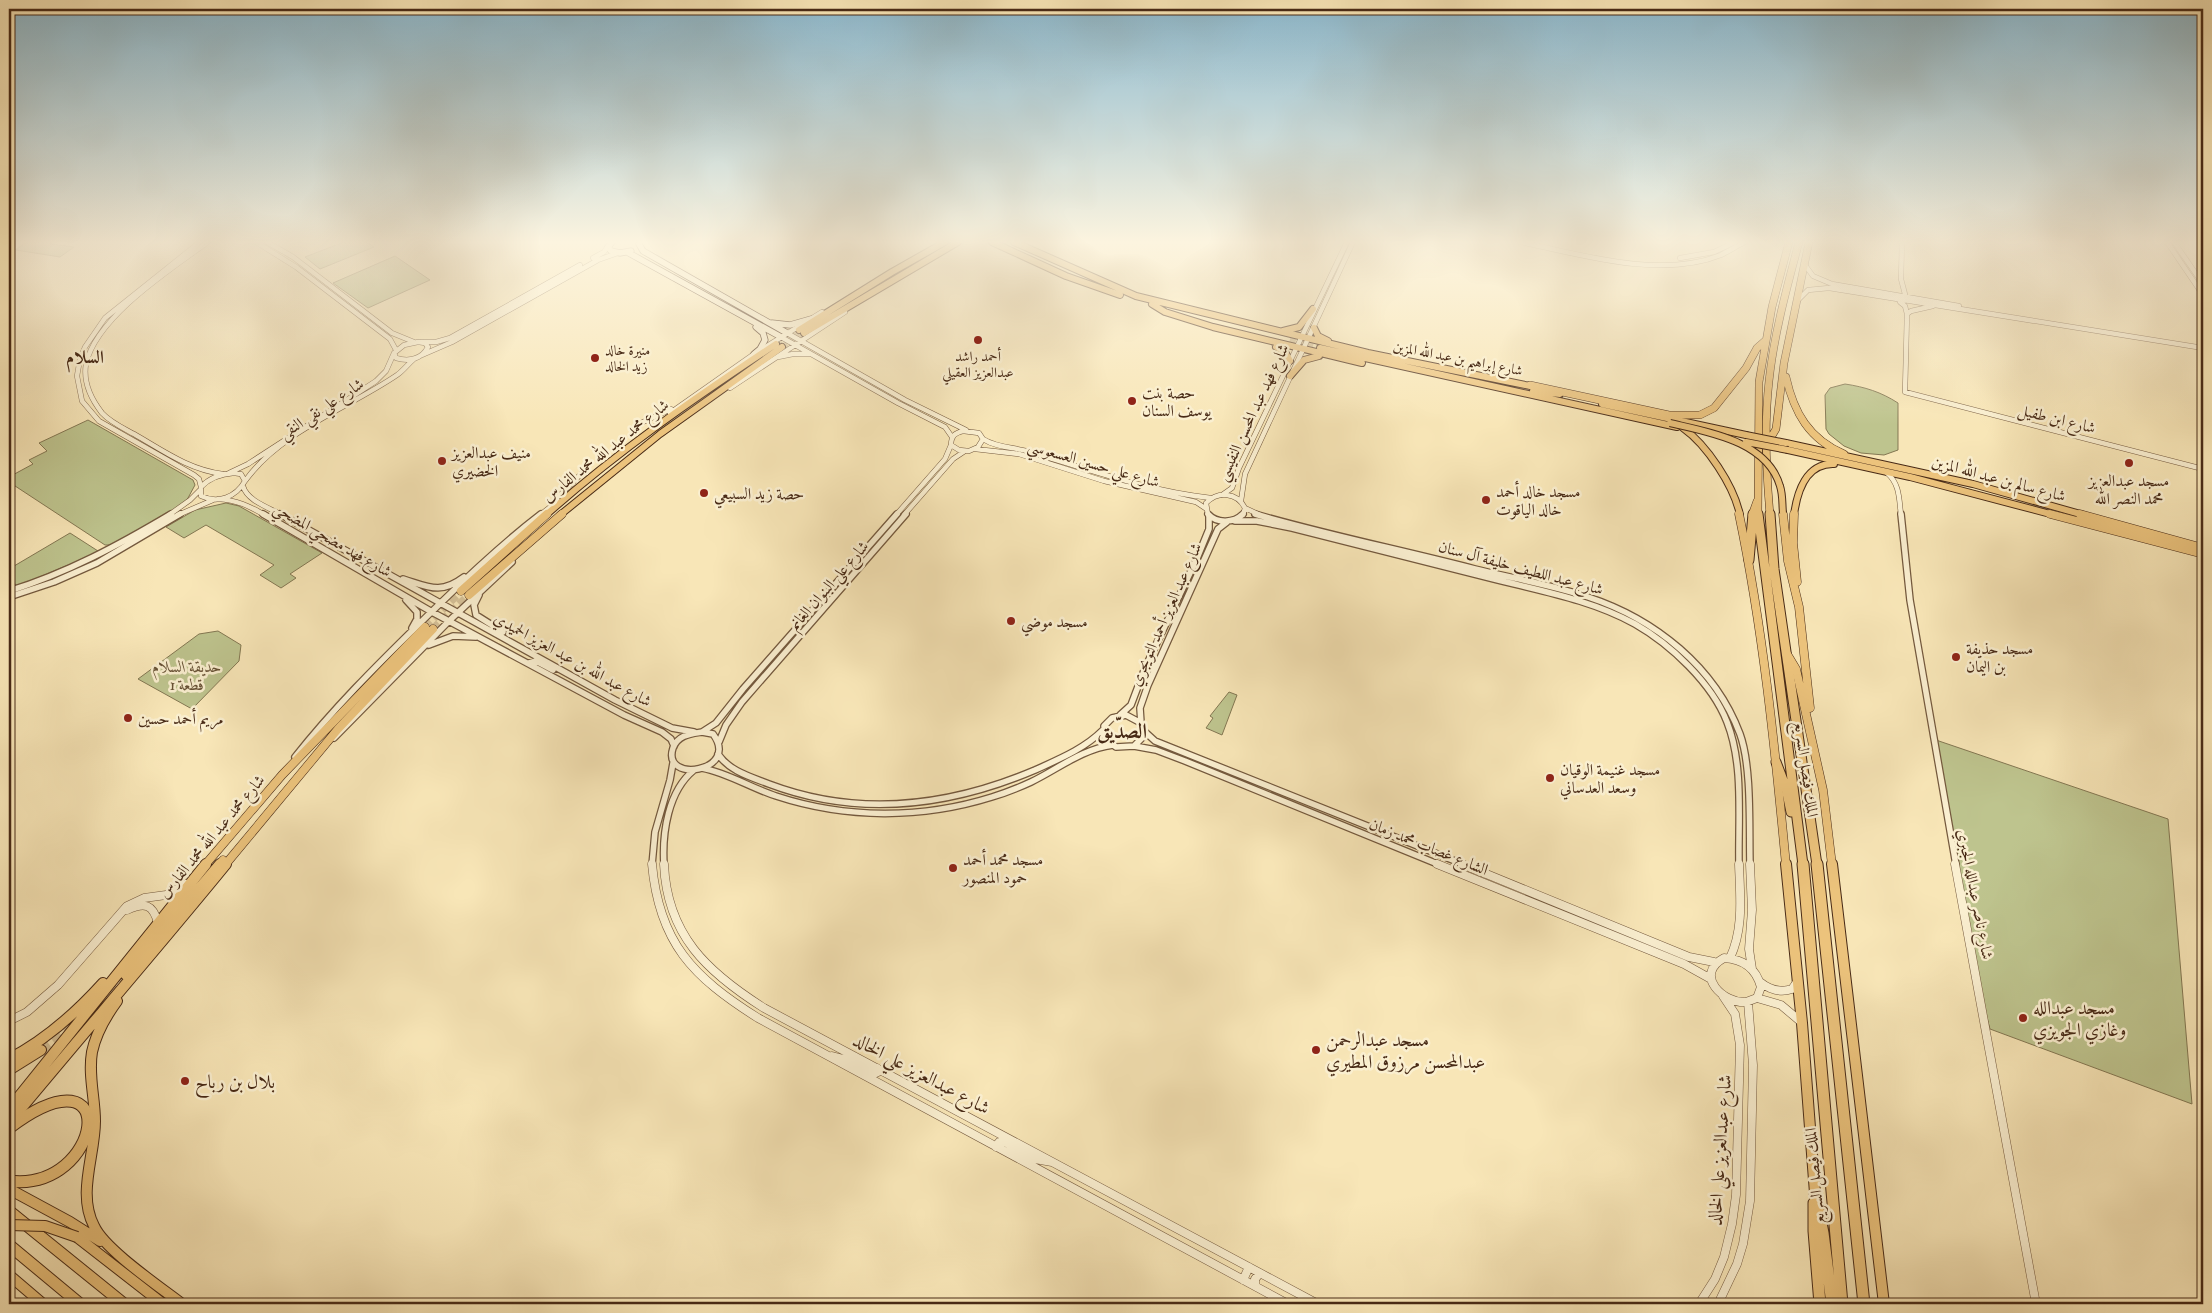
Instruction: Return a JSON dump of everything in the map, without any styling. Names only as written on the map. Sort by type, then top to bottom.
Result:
[{"type":"highway","name":"الملك فيصل السريع","points":[[1774,303],[1765,341],[1757,408],[1757,501],[1763,563],[1802,851],[1842,1304]]},
{"type":"highway","name":"الملك فيصل السريع","points":[[1786,303],[1770,378],[1767,444],[1774,569],[1818,874],[1864,1304]]},
{"type":"highway","points":[[1767,444],[1776,432],[1784,364],[1796,306]]},
{"type":"highway","points":[[1530,386],[1662,414],[1700,415],[1714,408],[1746,368],[1757,348],[1765,341]]},
{"type":"highway","points":[[1784,364],[1791,398],[1804,427],[1820,443],[1844,454]]},
{"type":"highway","points":[[1749,560],[1751,518],[1757,501]]},
{"type":"highway","points":[[1776,762],[1786,788],[1795,835],[1802,851]]},
{"type":"highway","points":[[9,1128],[24,1116],[46,1104],[71,1101],[76,1102],[86,1110],[90,1125],[80,1146],[59,1169],[32,1182],[18,1183],[9,1181]]},
{"type":"highway","points":[[1815,1193],[1814,1221],[1820,1304]]},
{"type":"highway","points":[[1815,1193],[1823,1233],[1832,1304]]},
{"type":"highway","points":[[9,1211],[124,1304]]},
{"type":"highway","points":[[9,1245],[80,1304]]},
{"type":"main road","points":[[722,303],[781,337]]},
{"type":"main road","points":[[735,303],[787,333]]},
{"type":"main road","points":[[845,303],[801,332],[850,303]]},
{"type":"main road","name":"شارع إبراهيم بن عبد الله المزين","points":[[1152,304],[1214,323],[1289,340],[1160,303]]},
{"type":"main road","name":"شارع إبراهيم بن عبد الله المزين","points":[[1165,303],[1368,354],[1530,386],[1746,438],[1788,450]]},
{"type":"main road","name":"شارع إبراهيم بن عبد الله المزين","points":[[1152,304],[1174,315],[1300,349],[1469,386],[1512,390],[1670,423],[1723,437],[1757,455],[1770,467],[1778,480],[1788,556],[1796,592]]},
{"type":"main road","points":[[1266,329],[1286,331],[1297,329],[1302,326],[1314,309]]},
{"type":"main road","points":[[736,311],[764,335],[764,344],[754,354]]},
{"type":"main road","points":[[766,321],[790,325],[811,319]]},
{"type":"main road","points":[[1314,328],[1317,335],[1324,340],[1356,348],[1368,354]]},
{"type":"main road","points":[[1234,332],[1246,339],[1280,348],[1287,353],[1290,361]]},
{"type":"main road","name":"شارع محمد عبد الله محمد الفارس","points":[[461,591],[586,480],[660,424],[779,346],[717,391],[583,495],[469,595]]},
{"type":"main road","name":"شارع إبراهيم بن عبد الله المزين","points":[[1321,347],[1683,428],[1746,438]]},
{"type":"main road","points":[[1290,376],[1304,360],[1313,356],[1326,355]]},
{"type":"main road","points":[[1512,390],[1560,394]]},
{"type":"main road","name":"الملك فيصل السريع","points":[[1683,428],[1695,435],[1729,485],[1738,507],[1749,560],[1776,762],[1802,1023],[1815,1193]]},
{"type":"main road","name":"شارع سالم بن عبد الله المزين","points":[[1746,438],[1786,443],[1799,449],[1856,465],[1976,493],[2203,554]]},
{"type":"main road","name":"شارع سالم بن عبد الله المزين","points":[[1788,450],[1799,449],[1844,454],[1940,476],[2203,548]]},
{"type":"main road","points":[[1812,735],[1796,592],[1797,580],[1792,525],[1795,505],[1801,488],[1816,466],[1828,463],[1856,465]]},
{"type":"main road","points":[[1940,476],[1975,488],[1976,493]]},
{"type":"main road","name":"شارع محمد عبد الله محمد الفارس","points":[[429,628],[259,822],[199,899],[39,1079],[128,959],[193,879],[282,775],[429,628]]},
{"type":"main road","name":"الملك فيصل السريع","points":[[1787,654],[1796,669],[1812,735],[1825,809],[1857,1093],[1884,1304]]},
{"type":"main road","points":[[9,1059],[38,1042],[64,1023],[128,959]]},
{"type":"main road","points":[[110,1248],[94,1229],[87,1211],[87,1176],[95,1124],[90,1067],[93,1050],[101,1026],[130,976]]},
{"type":"main road","points":[[9,1070],[41,1050]]},
{"type":"main road","points":[[9,1109],[39,1079]]},
{"type":"main road","points":[[9,1123],[39,1079]]},
{"type":"main road","points":[[9,1189],[70,1222],[110,1248],[182,1304]]},
{"type":"main road","points":[[9,1225],[45,1226],[77,1237],[164,1304]]},
{"type":"main road","points":[[9,1275],[43,1304]]},
{"type":"street","points":[[126,303],[112,315],[88,342],[78,366],[78,387],[84,404],[101,423],[194,475],[199,479],[201,496],[216,499]]},
{"type":"street","points":[[127,303],[112,315],[93,345],[86,371],[90,395],[97,408],[107,418],[202,470],[226,473]]},
{"type":"street","points":[[344,303],[392,341],[396,358],[414,359]]},
{"type":"street","points":[[354,303],[392,333],[414,342]]},
{"type":"street","points":[[395,351],[404,345],[414,342],[436,342],[452,336],[512,303]]},
{"type":"street","points":[[422,355],[452,342],[521,303]]},
{"type":"street","points":[[660,424],[664,418],[690,398],[754,354],[836,303]]},
{"type":"street","points":[[668,429],[794,344],[859,303]]},
{"type":"street","points":[[1304,339],[1317,303]]},
{"type":"street","points":[[1304,339],[1314,328],[1325,303]]},
{"type":"street","points":[[1901,303],[1904,305],[1907,314],[1935,306]]},
{"type":"street","points":[[1924,303],[2161,339]]},
{"type":"street","points":[[1943,303],[2203,346]]},
{"type":"street","name":"شارع ابن طفيل","points":[[1907,314],[1905,392],[2203,469]]},
{"type":"street","points":[[819,329],[812,337],[811,342],[836,360]]},
{"type":"street","points":[[781,337],[898,403],[945,427],[950,432],[952,437],[951,445],[955,449],[965,451],[980,446],[983,439],[976,432],[966,430],[905,400],[787,333]]},
{"type":"street","name":"شارع فهد عبد المحسن النفيسي","points":[[1241,501],[1243,478],[1290,376],[1304,339]]},
{"type":"street","points":[[421,342],[428,347],[422,355]]},
{"type":"street","name":"شارع فهد عبد المحسن النفيسي","points":[[1222,495],[1232,488],[1290,361],[1300,349]]},
{"type":"street","name":"شارع علي نقي النقي","points":[[244,484],[255,467],[270,453],[379,379],[386,371],[395,351]]},
{"type":"street","points":[[771,360],[793,354],[814,355]]},
{"type":"street","name":"شارع علي نقي النقي","points":[[169,518],[189,502],[208,480],[270,453],[397,375],[414,359],[422,355]]},
{"type":"street","points":[[641,423],[653,419],[690,398]]},
{"type":"street","points":[[84,404],[99,418],[107,418]]},
{"type":"street","points":[[101,423],[107,418]]},
{"type":"street","points":[[952,437],[956,433],[966,430]]},
{"type":"street","points":[[1254,438],[1253,446],[1257,447]]},
{"type":"street","name":"شارع علي حسين العسعوسي","points":[[983,439],[991,444],[1022,450],[1112,482],[1194,499],[1211,498]]},
{"type":"street","name":"شارع علي البنوان الغانم","points":[[702,732],[716,723],[743,689],[945,459],[951,445]]},
{"type":"street","name":"شارع علي حسين العسعوسي","points":[[975,449],[1008,452],[1053,462]]},
{"type":"street","name":"شارع علي البنوان الغانم","points":[[719,742],[726,725],[742,702],[953,459],[965,451]]},
{"type":"street","points":[[546,510],[586,469],[587,461]]},
{"type":"street","points":[[580,466],[586,469]]},
{"type":"street","points":[[1881,470],[1891,476],[1898,487]]},
{"type":"street","name":"شارع فهد مضحي المضحي","points":[[226,473],[241,474],[246,494],[260,503],[442,603]]},
{"type":"street","points":[[1898,487],[1901,480],[1910,477]]},
{"type":"street","points":[[397,579],[427,588],[442,588],[457,583],[546,510],[586,480]]},
{"type":"street","points":[[9,591],[83,564],[169,518],[196,506],[235,493],[244,484]]},
{"type":"street","name":"شارع ناصر عبدالله الجبري","points":[[1898,487],[1906,568],[1928,714],[2036,1304]]},
{"type":"street","points":[[328,742],[342,731],[458,612],[563,517],[583,495]]},
{"type":"street","points":[[1222,495],[1233,496],[1241,501],[1245,508],[1243,515],[1227,522],[1215,520],[1209,516],[1205,508],[1207,501],[1222,495]]},
{"type":"street","name":"شارع فهد مضحي المضحي","points":[[216,499],[238,501],[252,508],[432,612]]},
{"type":"street","name":"شارع علي حسين العسعوسي","points":[[1194,499],[1205,508]]},
{"type":"street","points":[[252,508],[260,503]]},
{"type":"street","name":"شارع عبد اللطيف خليفة آل سنان","points":[[1245,508],[1256,514],[1587,603],[1626,620],[1660,641],[1696,673],[1720,707],[1734,748],[1737,783],[1740,927],[1737,943],[1730,958]]},
{"type":"street","name":"شارع عبد العزيز أحمد التويجري","points":[[1120,715],[1131,705],[1142,676],[1198,556],[1209,529],[1209,516]]},
{"type":"street","points":[[9,597],[54,581],[97,562],[169,518]]},
{"type":"street","name":"شارع عبد اللطيف خليفة آل سنان","points":[[1235,520],[1257,521],[1292,528],[1429,560],[1469,566],[1567,591],[1599,601],[1645,623],[1684,651],[1716,685],[1737,723],[1746,757],[1752,910],[1749,948],[1752,969]]},
{"type":"street","name":"شارع عبد العزيز أحمد التويجري","points":[[1141,723],[1140,708],[1148,685],[1218,529],[1227,522]]},
{"type":"street","points":[[282,775],[316,731],[397,647],[483,563]]},
{"type":"street","points":[[846,572],[848,575],[854,574]]},
{"type":"street","points":[[376,578],[416,607],[418,611],[416,622],[397,647]]},
{"type":"street","points":[[839,580],[845,579],[847,582]]},
{"type":"street","points":[[484,588],[475,603],[474,610],[477,616],[518,645]]},
{"type":"street","name":"شارع عبد الله بن عبد العزيز الحميدي","points":[[442,603],[578,680],[668,726],[694,732]]},
{"type":"street","name":"شارع عبد الله بن عبد العزيز الحميدي","points":[[432,612],[624,715],[662,732],[671,739],[674,746]]},
{"type":"street","points":[[423,648],[453,636],[484,639]]},
{"type":"street","points":[[529,663],[536,661],[578,680]]},
{"type":"street","points":[[702,768],[724,773],[766,793],[812,806],[858,813],[908,813],[945,808],[993,796],[1029,783],[1096,748],[1113,746],[1125,748],[1134,746],[1142,740],[1144,731],[1141,723],[1132,716],[1120,715],[1108,720],[1103,730],[1093,740],[1010,782],[966,796],[912,804],[857,804],[807,797],[754,778],[727,764],[718,754]]},
{"type":"street","points":[[1103,730],[1105,739],[1113,746]]},
{"type":"street","name":"الشارع غصاب محمد زمان","points":[[1144,731],[1154,742],[1374,830],[1413,843],[1689,957],[1714,962]]},
{"type":"street","points":[[694,732],[702,732],[712,734],[719,742],[718,754],[713,761],[702,768],[694,770],[682,769],[673,762],[671,753],[674,746],[683,737],[694,732]]},
{"type":"street","name":"الشارع غصاب محمد زمان","points":[[1134,746],[1156,750],[1185,761],[1684,964],[1711,979]]},
{"type":"street","name":"شارع عبدالعزيز علي الخالد","points":[[673,762],[671,778],[656,827],[652,873],[659,910],[678,950],[701,978],[724,997],[827,1055],[1288,1304]]},
{"type":"street","name":"شارع عبدالعزيز علي الخالد","points":[[694,770],[685,776],[677,788],[668,818],[663,852],[664,879],[667,896],[686,941],[708,969],[739,993],[1318,1304]]},
{"type":"street","points":[[1737,783],[1741,794],[1741,808],[1748,812]]},
{"type":"street","points":[[1396,848],[1401,844],[1401,839]]},
{"type":"street","points":[[1407,852],[1408,847],[1413,843]]},
{"type":"street","points":[[9,1021],[24,1014],[42,1000],[119,915],[135,901],[166,895],[193,879]]},
{"type":"street","points":[[119,915],[132,908],[145,905],[155,911],[158,923]]},
{"type":"street","points":[[1797,982],[1792,989],[1772,990],[1760,982],[1752,969],[1742,961],[1730,958],[1714,962],[1710,969],[1711,979],[1723,996],[1738,1002],[1748,1002],[1757,998],[1767,999],[1791,1011],[1802,1023]]},
{"type":"street","points":[[1757,998],[1761,991],[1760,982]]},
{"type":"street","name":"شارع عبدالعزيز علي الخالد","points":[[1699,1304],[1715,1279],[1724,1257],[1732,1224],[1736,1195],[1740,1045],[1736,1014],[1723,996]]},
{"type":"street","name":"شارع عبدالعزيز علي الخالد","points":[[1718,1304],[1733,1277],[1741,1254],[1750,1202],[1753,1056],[1747,1017],[1748,1002]]},
{"type":"street","points":[[827,1055],[847,1060],[874,1074],[878,1072],[878,1068]]},
{"type":"street","points":[[996,1147],[1000,1142],[1005,1142],[1035,1159],[1054,1162]]},
{"type":"street","points":[[1243,1280],[1248,1275],[1249,1267]]},
{"type":"street","points":[[1255,1286],[1255,1279],[1260,1273]]},
{"type":"green space","points":[[361,303],[378,303],[368,308]]},
{"type":"green space","points":[[1845,384],[1873,391],[1898,403],[1898,450],[1884,455],[1861,453],[1844,446],[1829,434],[1826,429],[1825,395],[1830,388]]},
{"type":"green space","points":[[88,420],[193,480],[195,485],[182,505],[114,545],[105,545],[9,482],[9,477],[33,464],[29,460],[47,451],[39,443]]},
{"type":"green space","points":[[226,503],[239,506],[322,553],[290,574],[296,578],[281,588],[260,575],[274,565],[206,525],[184,538],[166,527],[195,510]]},
{"type":"green space","points":[[70,533],[98,551],[97,553],[18,586],[9,580],[9,569]]},
{"type":"green space","name":"حديقة السلام قطعة 1","points":[[218,631],[241,645],[239,661],[192,709],[138,679],[199,634]]},
{"type":"green space","points":[[1229,692],[1237,695],[1222,735],[1206,728],[1213,718],[1210,716]]},
{"type":"green space","points":[[1933,739],[2168,819],[2192,1104],[1990,1029],[1982,1000]]},
{"type":"tunnel","points":[[776,344],[799,330]]},
{"type":"tunnel","points":[[782,347],[804,333]]},
{"type":"tunnel","points":[[1290,339],[1322,346]]},
{"type":"tunnel","points":[[425,627],[461,591]]},
{"type":"tunnel","points":[[433,629],[469,595]]},
{"type":"tunnel","points":[[108,992],[126,975]]},
{"type":"tunnel","points":[[41,1050],[71,1027]]},
{"type":"place","name":"أحمد راشد عبدالعزيز العقيلي","points":[[978,340]]},
{"type":"place","name":"منيرة خالد زيد الخالد","points":[[595,358]]},
{"type":"place","name":"حصة بنت يوسف السنان","points":[[1132,401]]},
{"type":"place","name":"منيف عبدالعزيز الخضيري","points":[[442,461]]},
{"type":"place","name":"مسجد عبدالعزيز محمد النصر الله","points":[[2129,463]]},
{"type":"place","name":"حصة زيد السبيعي","points":[[704,493]]},
{"type":"place","name":"مسجد خالد أحمد خالد الياقوت","points":[[1486,500]]},
{"type":"place","name":"مسجد موضي","points":[[1011,621]]},
{"type":"place","name":"مسجد حذيفة بن اليمان","points":[[1956,657]]},
{"type":"place","name":"مريم أحمد حسين","points":[[128,718]]},
{"type":"place","name":"مسجد غنيمة الوقيان وسعد العدساني","points":[[1550,778]]},
{"type":"place","name":"مسجد محمد أحمد حمود المنصور","points":[[953,868]]},
{"type":"place","name":"مسجد عبدالله وغازي الجويزي","points":[[2023,1018]]},
{"type":"place","name":"مسجد عبدالرحمن عبدالمحسن مرزوق المطيري","points":[[1316,1050]]},
{"type":"place","name":"بلال بن رباح","points":[[185,1081]]},
{"type":"district","name":"السلام","points":[[85,357]]},
{"type":"district","name":"الصدّيق","points":[[1122,731]]}]
